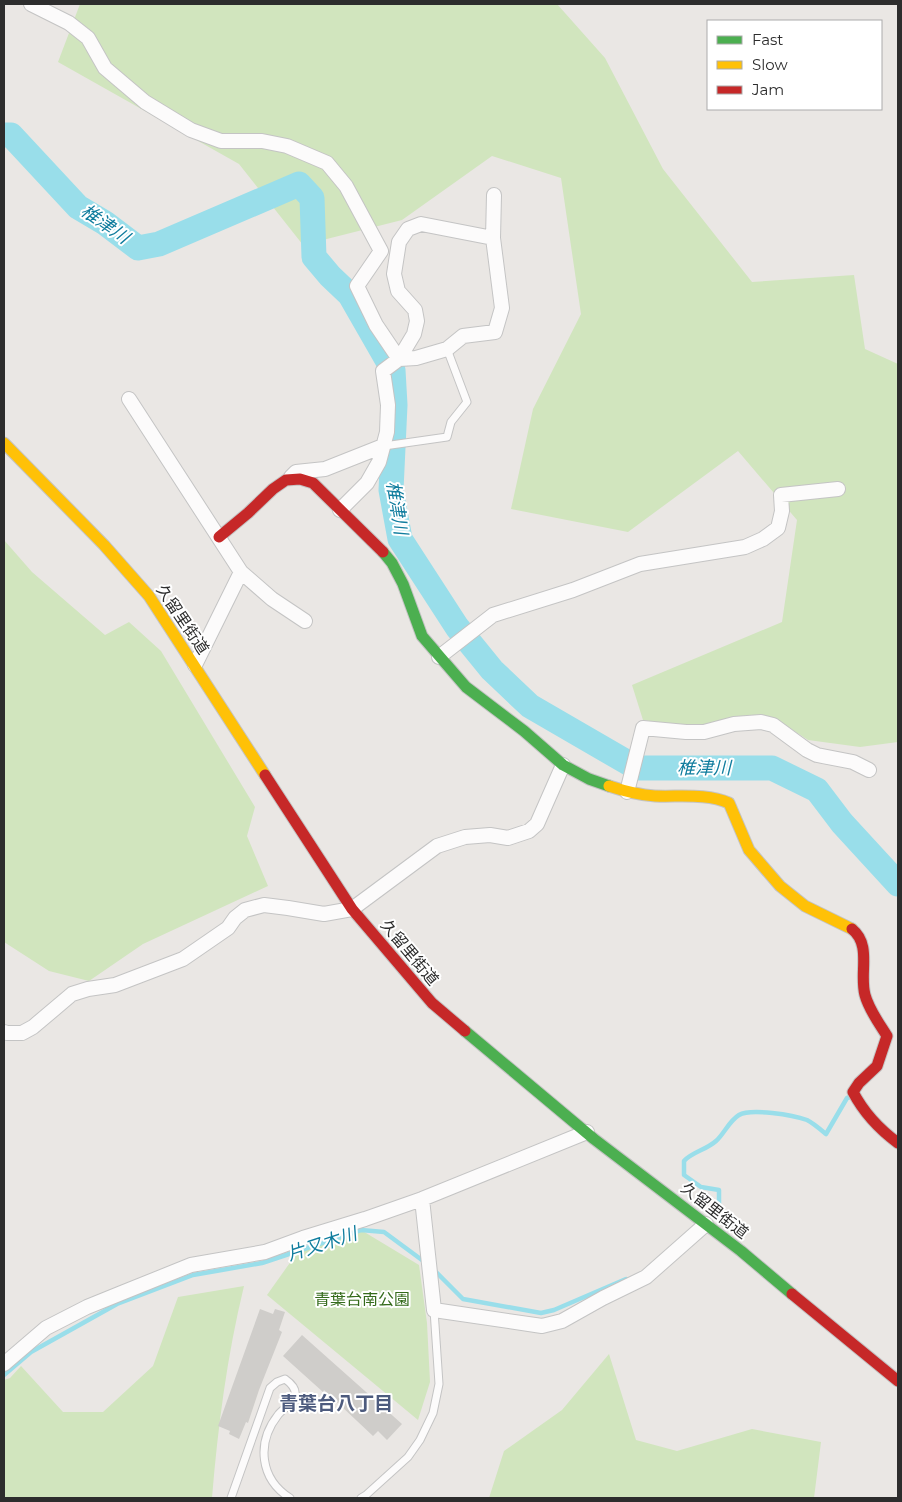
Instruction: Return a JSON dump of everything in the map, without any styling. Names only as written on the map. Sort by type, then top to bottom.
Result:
[{"type":"main road","name":"久留里街道","points":[[4,443],[104,545],[149,596],[352,909],[432,1004],[587,1132],[706,1224],[898,1381]]},
{"type":"main road","points":[[219,538],[273,489],[286,480],[300,479],[313,483],[375,544],[392,564],[403,584],[422,636],[439,657],[466,687],[524,731],[563,765],[589,779],[627,792],[652,796],[718,798],[729,803],[745,844],[788,895],[804,906],[849,927],[858,935],[864,954],[862,977],[864,993],[872,1012],[887,1036],[878,1065],[869,1075],[857,1082],[853,1092],[859,1105],[880,1129],[898,1143]]},
{"type":"street","points":[[31,4],[69,23],[88,38],[105,68],[145,102],[191,130],[221,141],[262,141],[287,146],[327,163],[346,186],[381,251],[357,286],[376,325],[399,359]]},
{"type":"street","points":[[399,359],[416,358],[446,350],[463,336],[495,332],[502,308],[493,238],[494,195]]},
{"type":"street","points":[[340,510],[366,483],[379,462],[387,432],[388,405],[383,371],[399,359],[414,334],[417,321],[415,310],[398,291],[394,274],[399,242],[408,229],[421,224],[493,238]]},
{"type":"street","points":[[129,399],[241,572],[272,599],[305,621]]},
{"type":"street","points":[[286,480],[296,472],[325,469],[383,446]]},
{"type":"street","points":[[439,657],[493,614],[573,590],[640,564],[745,547],[763,539],[778,528],[782,511],[781,495],[838,489]]},
{"type":"street","points":[[195,665],[241,572]]},
{"type":"street","points":[[627,792],[643,728],[704,732],[734,724],[761,722],[773,725],[807,750],[817,755],[853,762],[869,770]]},
{"type":"street","points":[[4,1032],[7,1034],[22,1033],[33,1027],[72,994],[88,989],[115,985],[183,959],[228,928],[235,918],[245,910],[264,906],[324,914],[352,909],[437,846],[465,837],[490,835],[508,838],[529,831],[538,824],[563,765]]},
{"type":"street","points":[[4,1364],[46,1328],[87,1307],[191,1265],[265,1252],[303,1238],[365,1220],[587,1132]]},
{"type":"street","points":[[422,1199],[434,1310],[542,1326],[562,1321],[646,1277],[706,1224]]},
{"type":"lane","points":[[383,446],[447,437],[451,422],[467,402],[446,350]]},
{"type":"lane","points":[[365,1497],[408,1457],[420,1440],[433,1413],[438,1384],[434,1310]]},
{"type":"lane","points":[[231,1498],[270,1388],[277,1382],[286,1379],[292,1384],[295,1391],[294,1399],[278,1414],[271,1426],[266,1437],[264,1452],[270,1480],[280,1492],[290,1498]]},
{"type":"green space","points":[[80,4],[557,4],[605,58],[663,169],[752,282],[854,275],[865,349],[898,364],[898,742],[860,747],[808,740],[776,719],[735,719],[696,728],[643,720],[632,685],[782,622],[797,520],[738,451],[628,532],[511,509],[533,409],[581,314],[561,178],[492,156],[402,220],[303,245],[239,164],[58,62]]},
{"type":"green space","points":[[4,540],[32,572],[105,635],[129,622],[161,651],[255,807],[247,836],[268,886],[143,944],[89,981],[49,971],[4,942]]},
{"type":"green space","name":"青葉台南公園","points":[[361,1230],[419,1265],[427,1323],[430,1382],[418,1420],[267,1295],[299,1250]]},
{"type":"green space","points":[[244,1286],[224,1391],[212,1498],[4,1498],[4,1380],[10,1378],[21,1366],[63,1412],[103,1412],[153,1366],[178,1297]]},
{"type":"green space","points":[[609,1354],[636,1440],[677,1451],[752,1429],[821,1442],[814,1498],[489,1498],[504,1451],[562,1410]]},
{"type":"building","points":[[260,1309],[273,1314],[275,1309],[285,1312],[279,1330],[282,1332],[248,1423],[246,1422],[239,1439],[229,1434],[230,1431],[218,1426]]},
{"type":"building","points":[[302,1335],[402,1424],[387,1440],[378,1431],[373,1436],[324,1390],[323,1392],[283,1356]]},
{"type":"waterway","name":"椎津川","points":[[4,135],[11,135],[78,207],[105,223],[138,248],[159,244],[299,184],[312,198],[314,257],[350,295],[393,370],[395,405],[391,490],[400,539],[457,627],[492,670],[530,706],[637,768],[772,768],[817,790],[842,823],[898,884]]},
{"type":"waterway","name":"片又木川","points":[[719,1205],[719,1190],[701,1187],[684,1175],[684,1161],[716,1141],[735,1118],[739,1115],[753,1112],[792,1116],[807,1120],[826,1134],[847,1098],[850,1097]]},
{"type":"waterway","name":"片又木川","points":[[4,1375],[31,1352],[117,1304],[193,1275],[262,1263],[361,1230],[384,1232],[426,1263]]},
{"type":"waterway","name":"片又木川","points":[[434,1270],[463,1299],[541,1313],[554,1310],[626,1279]]},
{"type":"traffic: fast","points":[[383,552],[392,563],[403,584],[422,636],[466,687],[524,731],[563,765],[589,779],[609,786]]},
{"type":"traffic: fast","points":[[465,1031],[594,1139],[741,1251],[792,1294]]},
{"type":"traffic: slow","points":[[4,443],[104,545],[149,596],[265,775]]},
{"type":"traffic: slow","points":[[609,786],[643,795],[693,796],[712,798],[729,803],[749,850],[780,886],[805,906],[852,929]]},
{"type":"traffic: jam","points":[[219,537],[273,489],[286,480],[300,479],[313,483],[383,552]]},
{"type":"traffic: jam","points":[[265,775],[352,909],[432,1003],[465,1031]]},
{"type":"traffic: jam","points":[[852,929],[862,943],[865,995],[887,1036],[877,1066],[859,1083],[853,1092],[872,1120],[898,1143]]},
{"type":"traffic: jam","points":[[792,1294],[898,1381]]},
{"type":"district","name":"青葉台八丁目","points":[[336,1403]]}]
